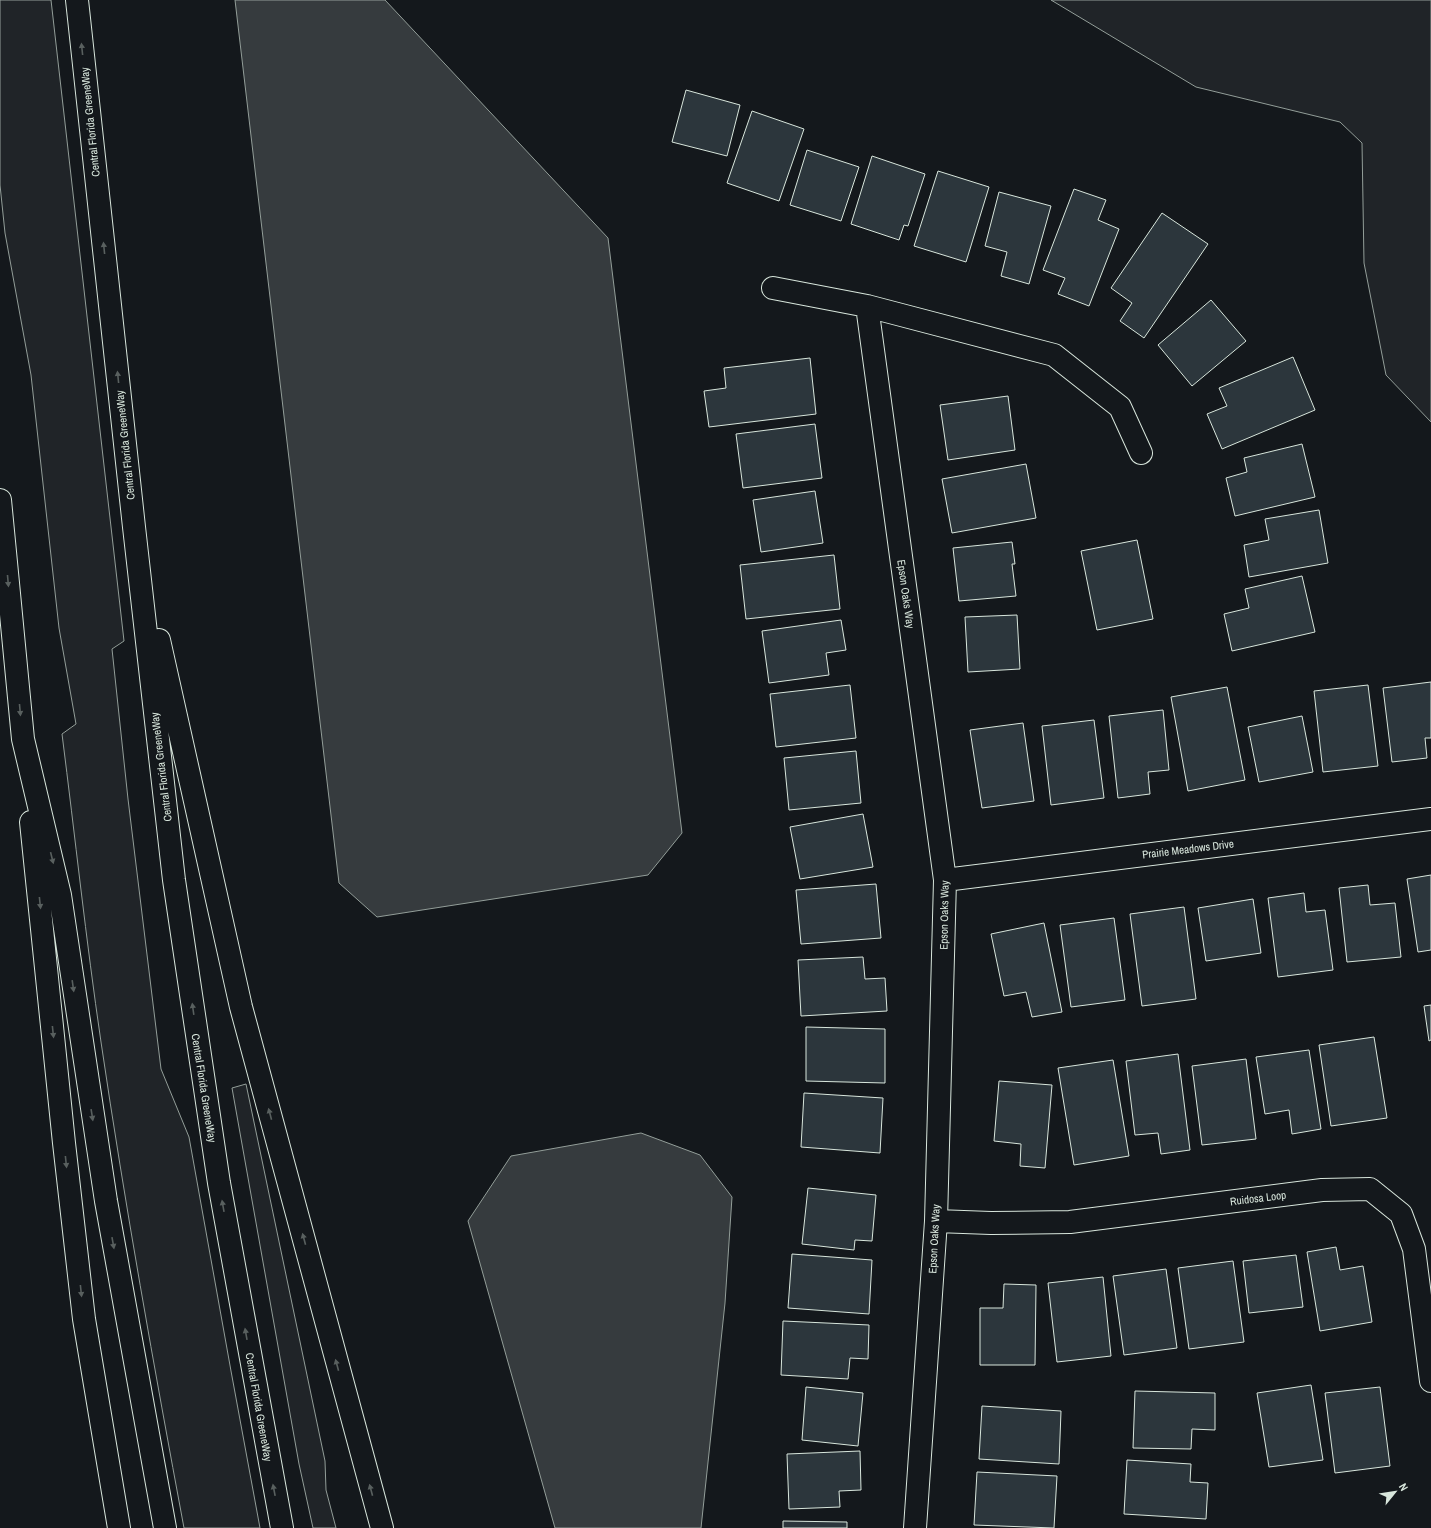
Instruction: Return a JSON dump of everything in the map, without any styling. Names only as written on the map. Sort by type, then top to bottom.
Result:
[{"type":"main road","name":"Central Florida GreeneWay","points":[[77,0],[174,880],[222,1198],[282,1528]]},
{"type":"main road","points":[[773,288],[867,306],[1054,355],[1120,407],[1142,453]]},
{"type":"main road","name":"Epson Oaks Way","points":[[867,306],[945,880],[936,1221],[915,1528]]},
{"type":"main road","points":[[0,500],[64,1142],[84,1319],[119,1528]]},
{"type":"main road","points":[[134,527],[241,1006],[382,1528]]},
{"type":"main road","points":[[23,739],[60,895],[106,1201],[164,1528]]},
{"type":"main road","name":"Prairie Meadows Drive","points":[[945,880],[1431,819]]},
{"type":"main road","name":"Ruidosa Loop","points":[[936,1221],[991,1223],[1070,1222],[1322,1190],[1370,1189],[1401,1214],[1414,1248],[1431,1381]]},
{"type":"shaded area","points":[[0,0],[51,0],[124,641],[112,649],[128,799],[161,1069],[189,1137],[260,1528],[184,1528],[130,1225],[110,1103],[85,927],[62,734],[76,724],[59,628],[31,375],[5,233],[0,185]]},
{"type":"shaded area","points":[[235,0],[385,0],[608,238],[682,833],[648,875],[377,917],[339,883]]},
{"type":"shaded area","points":[[1051,0],[1431,0],[1431,422],[1386,375],[1364,263],[1362,143],[1340,122],[1196,87]]},
{"type":"shaded area","points":[[246,1084],[325,1461],[326,1490],[336,1528],[313,1528],[299,1464],[232,1088]]},
{"type":"shaded area","points":[[641,1133],[700,1155],[732,1197],[725,1303],[701,1528],[555,1528],[468,1221],[511,1156]]},
{"type":"building","points":[[686,90],[740,105],[727,156],[672,142]]},
{"type":"building","points":[[752,111],[804,129],[779,201],[727,183]]},
{"type":"building","points":[[807,150],[859,167],[841,221],[790,205]]},
{"type":"building","points":[[872,156],[925,174],[908,226],[904,225],[899,240],[851,224]]},
{"type":"building","points":[[938,171],[989,187],[966,262],[914,246]]},
{"type":"building","points":[[1074,189],[1106,200],[1098,220],[1119,229],[1089,306],[1058,294],[1065,278],[1043,270]]},
{"type":"building","points":[[999,192],[1051,206],[1029,284],[1001,276],[1007,252],[985,246]]},
{"type":"building","points":[[1162,213],[1208,244],[1144,338],[1120,321],[1132,303],[1111,288]]},
{"type":"building","points":[[1211,300],[1246,341],[1192,386],[1158,345]]},
{"type":"building","points":[[1293,357],[1315,410],[1222,449],[1207,414],[1227,406],[1219,388]]},
{"type":"building","points":[[810,358],[816,414],[709,427],[704,391],[726,388],[724,368]]},
{"type":"building","points":[[1008,396],[1015,450],[948,460],[940,405]]},
{"type":"building","points":[[815,424],[822,478],[743,488],[736,434]]},
{"type":"building","points":[[1302,444],[1315,497],[1235,516],[1226,478],[1247,472],[1244,458]]},
{"type":"building","points":[[1026,464],[1036,518],[952,533],[942,479]]},
{"type":"building","points":[[815,491],[823,543],[761,552],[753,500]]},
{"type":"building","points":[[1319,510],[1328,563],[1249,577],[1244,545],[1269,540],[1265,519]]},
{"type":"building","points":[[1137,540],[1153,619],[1097,630],[1081,551]]},
{"type":"building","points":[[1012,542],[1015,564],[1012,564],[1016,596],[959,601],[953,548]]},
{"type":"building","points":[[834,555],[840,609],[746,619],[740,565]]},
{"type":"building","points":[[1302,576],[1315,632],[1232,651],[1224,614],[1249,608],[1245,589]]},
{"type":"building","points":[[1017,615],[1020,669],[968,672],[965,617]]},
{"type":"building","points":[[841,620],[846,650],[826,653],[829,675],[769,683],[762,631]]},
{"type":"building","points":[[1431,682],[1431,738],[1425,738],[1427,758],[1392,762],[1383,688]]},
{"type":"building","points":[[850,685],[856,738],[776,747],[770,694]]},
{"type":"building","points":[[1368,685],[1378,766],[1323,772],[1314,691]]},
{"type":"building","points":[[1227,687],[1245,780],[1188,791],[1171,697]]},
{"type":"building","points":[[1163,710],[1169,770],[1148,772],[1150,794],[1118,798],[1109,716]]},
{"type":"building","points":[[1302,716],[1313,772],[1259,782],[1248,727]]},
{"type":"building","points":[[1094,720],[1104,798],[1051,805],[1042,726]]},
{"type":"building","points":[[1023,723],[1034,801],[982,808],[970,730]]},
{"type":"building","points":[[856,751],[861,803],[789,810],[784,758]]},
{"type":"building","points":[[863,814],[873,867],[800,879],[790,827]]},
{"type":"building","points":[[1431,875],[1431,950],[1418,952],[1407,879]]},
{"type":"building","points":[[876,884],[881,938],[801,944],[796,890]]},
{"type":"building","points":[[1368,885],[1370,905],[1395,903],[1401,957],[1347,962],[1339,888]]},
{"type":"building","points":[[1304,893],[1306,912],[1325,910],[1333,970],[1278,977],[1268,898]]},
{"type":"building","points":[[1253,899],[1261,953],[1206,961],[1198,908]]},
{"type":"building","points":[[1184,907],[1196,999],[1142,1006],[1130,914]]},
{"type":"building","points":[[1114,918],[1125,1000],[1071,1007],[1060,925]]},
{"type":"building","points":[[1044,923],[1062,1012],[1032,1017],[1026,992],[1004,996],[991,934]]},
{"type":"building","points":[[863,957],[865,979],[885,978],[887,1011],[801,1016],[798,960]]},
{"type":"building","points":[[1431,1005],[1431,1040],[1429,1041],[1424,1006]]},
{"type":"building","points":[[806,1027],[885,1029],[885,1083],[806,1081]]},
{"type":"building","points":[[1374,1037],[1387,1118],[1331,1126],[1319,1045]]},
{"type":"building","points":[[1309,1050],[1321,1129],[1292,1134],[1289,1110],[1265,1114],[1256,1057]]},
{"type":"building","points":[[1178,1054],[1190,1150],[1161,1154],[1158,1133],[1135,1135],[1126,1061]]},
{"type":"building","points":[[1246,1059],[1256,1139],[1202,1145],[1192,1066]]},
{"type":"building","points":[[1113,1060],[1129,1156],[1074,1165],[1058,1068]]},
{"type":"building","points":[[999,1081],[1052,1085],[1045,1168],[1020,1166],[1021,1144],[994,1141]]},
{"type":"building","points":[[804,1093],[883,1098],[880,1153],[801,1147]]},
{"type":"building","points":[[808,1188],[876,1195],[872,1241],[855,1240],[854,1250],[802,1244]]},
{"type":"building","points":[[1336,1247],[1340,1270],[1363,1266],[1372,1322],[1320,1331],[1307,1252]]},
{"type":"building","points":[[792,1254],[872,1260],[869,1314],[788,1308]]},
{"type":"building","points":[[1296,1255],[1303,1307],[1249,1313],[1243,1261]]},
{"type":"building","points":[[1233,1261],[1244,1342],[1189,1349],[1178,1268]]},
{"type":"building","points":[[1166,1269],[1177,1348],[1124,1355],[1113,1276]]},
{"type":"building","points":[[1103,1277],[1111,1356],[1057,1362],[1048,1283]]},
{"type":"building","points":[[1004,1284],[1036,1285],[1035,1365],[980,1365],[980,1308],[1003,1308]]},
{"type":"building","points":[[783,1321],[869,1325],[868,1359],[850,1358],[848,1379],[781,1375]]},
{"type":"building","points":[[1311,1385],[1323,1460],[1269,1467],[1257,1393]]},
{"type":"building","points":[[806,1387],[863,1393],[858,1446],[802,1440]]},
{"type":"building","points":[[1380,1387],[1390,1466],[1335,1473],[1325,1393]]},
{"type":"building","points":[[1135,1391],[1215,1393],[1215,1430],[1192,1429],[1191,1449],[1133,1448]]},
{"type":"building","points":[[982,1406],[1061,1411],[1059,1464],[979,1459]]},
{"type":"building","points":[[860,1451],[861,1490],[839,1491],[840,1507],[789,1509],[787,1454]]},
{"type":"building","points":[[1127,1460],[1191,1464],[1190,1482],[1208,1483],[1206,1519],[1124,1514]]},
{"type":"building","points":[[977,1472],[1057,1476],[1054,1528],[974,1525]]},
{"type":"building","points":[[783,1521],[847,1522],[847,1528],[783,1528]]}]
